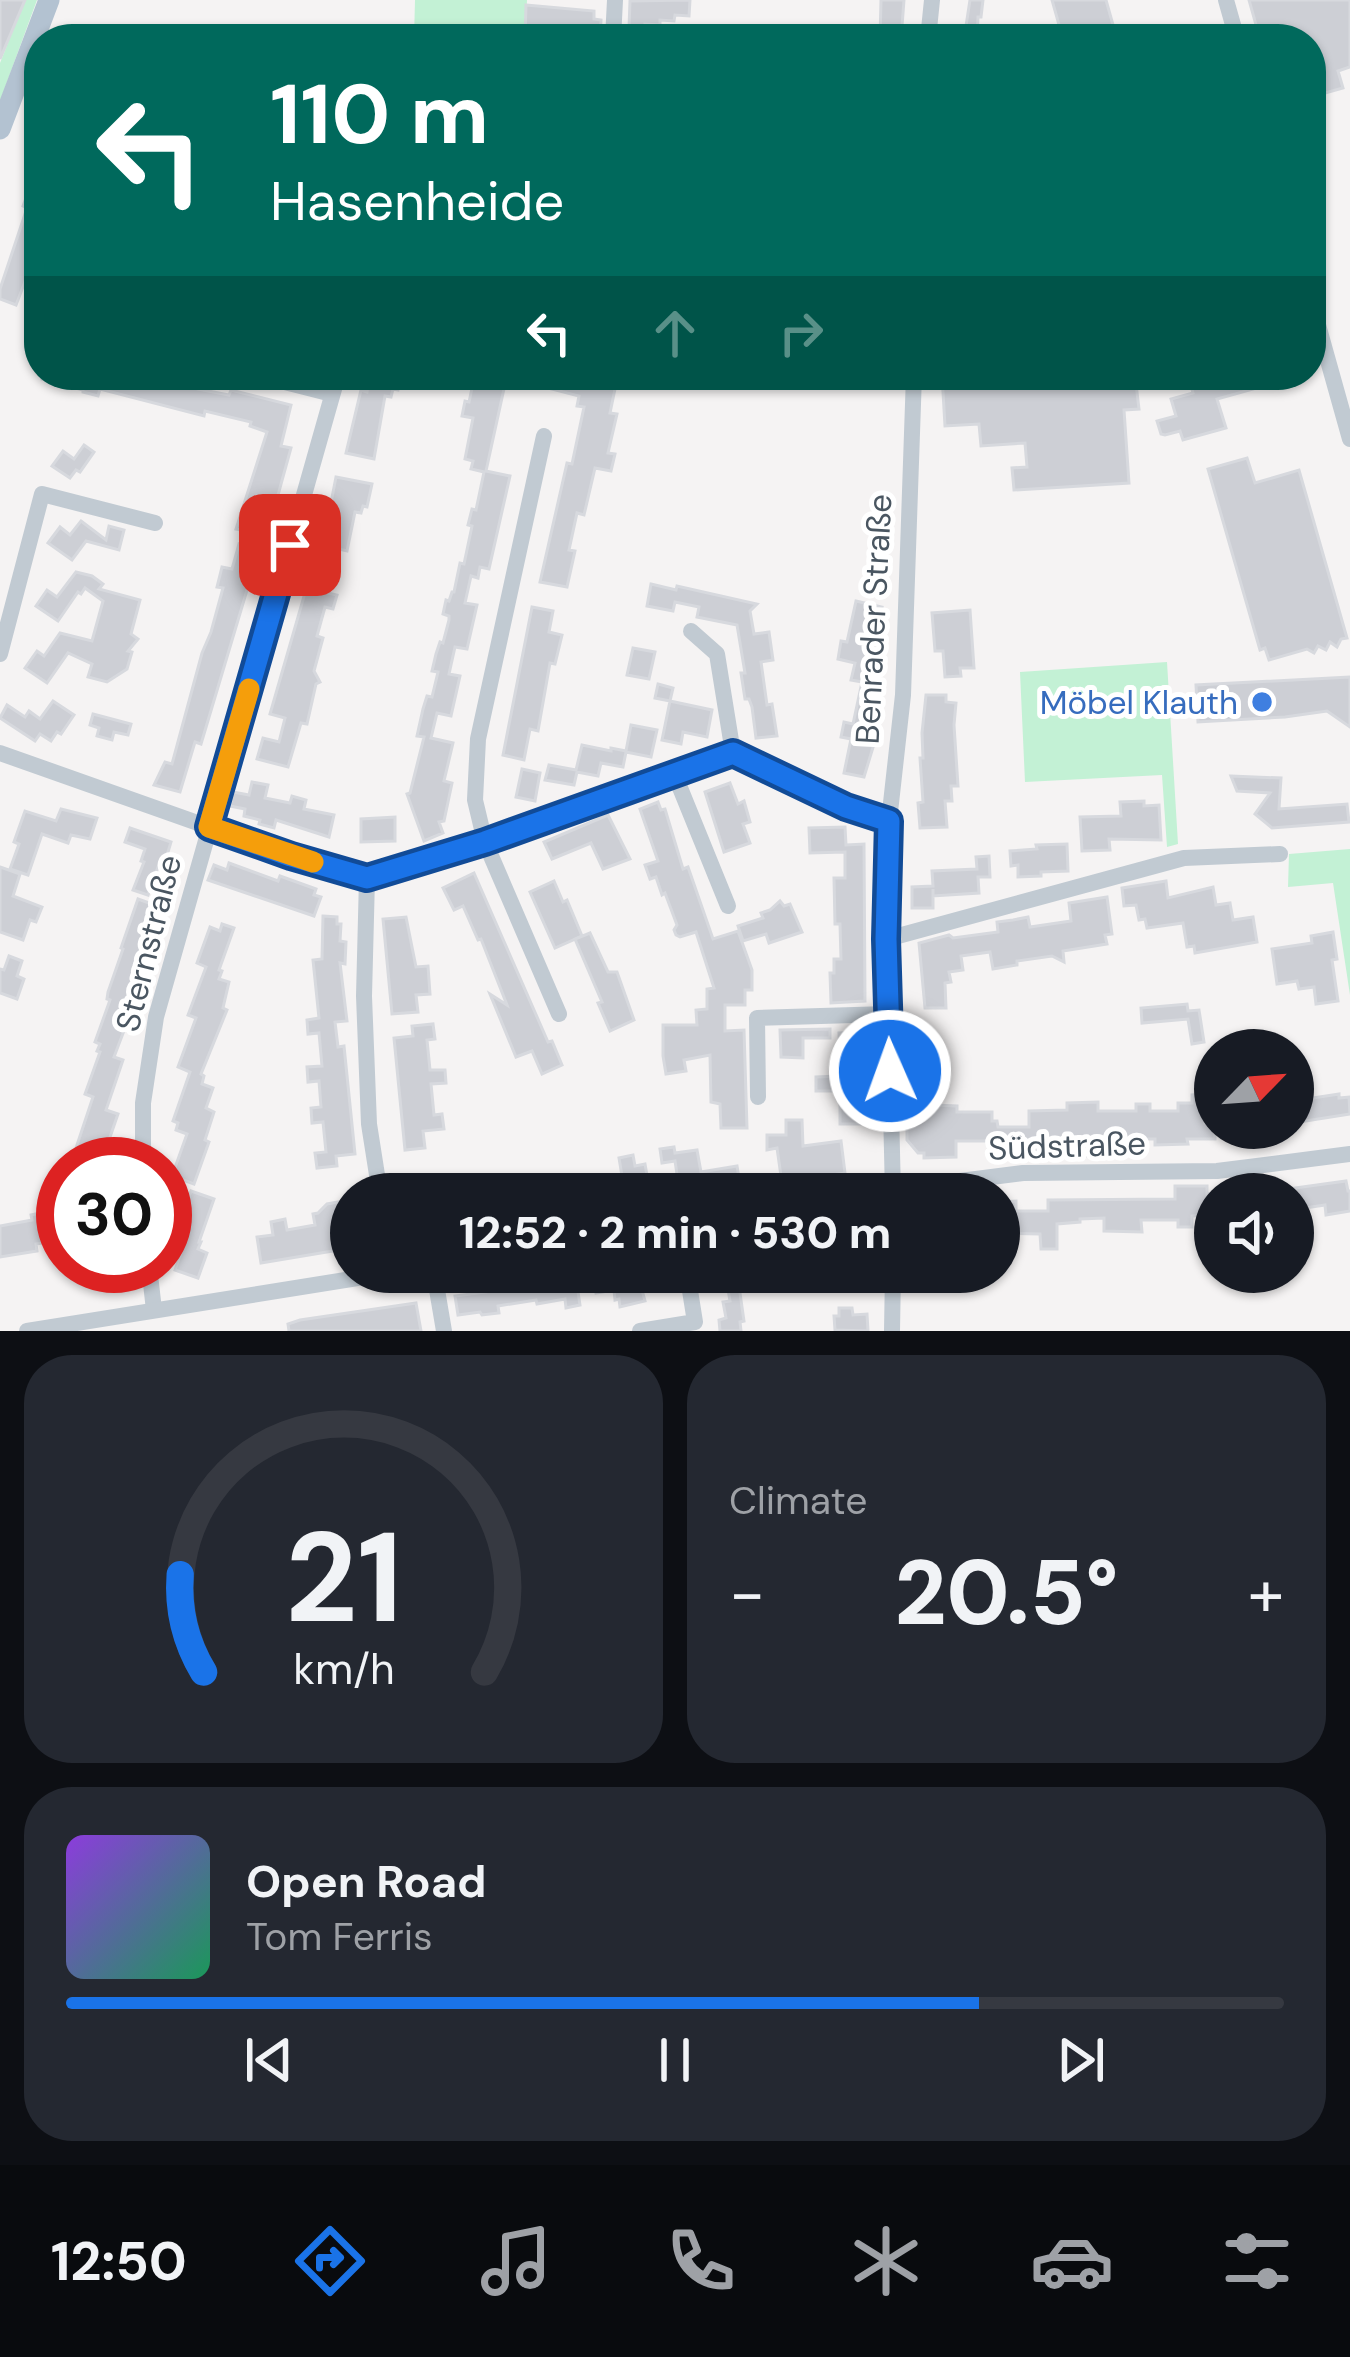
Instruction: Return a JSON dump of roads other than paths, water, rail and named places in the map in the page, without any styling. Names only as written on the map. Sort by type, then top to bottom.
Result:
[{"type":"main road","points":[[0,129],[24,66]]},
{"type":"street","points":[[1326,353],[1350,439]]},
{"type":"street","points":[[316,390],[332,394]]},
{"type":"street","name":"Sternstraße","points":[[142,1137],[156,1017],[333,390]]},
{"type":"street","name":"Benrader Straße","points":[[892,1173],[886,939],[889,821],[903,695],[913,390]]},
{"type":"street","points":[[544,436],[478,739],[475,800],[485,842],[559,1014]]},
{"type":"street","points":[[0,654],[42,494],[155,523]]},
{"type":"street","points":[[691,632],[717,654],[733,753]]},
{"type":"street","points":[[0,773],[3,754],[291,856],[367,878],[485,842],[733,753],[846,807],[889,821]]},
{"type":"street","points":[[674,773],[728,906]]},
{"type":"street","points":[[886,939],[1184,858],[1280,854]]},
{"type":"street","points":[[367,878],[364,996],[368,1102],[377,1173]]},
{"type":"street","points":[[758,1097],[757,1018],[888,1014]]},
{"type":"street","name":"Südstraße","points":[[1020,1173],[1217,1171],[1350,1154]]},
{"type":"street","points":[[27,1331],[330,1282]]},
{"type":"street","points":[[152,1293],[154,1310]]},
{"type":"street","points":[[438,1293],[444,1331]]},
{"type":"street","points":[[640,1331],[695,1322],[690,1293]]},
{"type":"street","points":[[892,1293],[892,1331]]},
{"type":"place","name":"Möbel Klauth","points":[[1262,702]]}]
